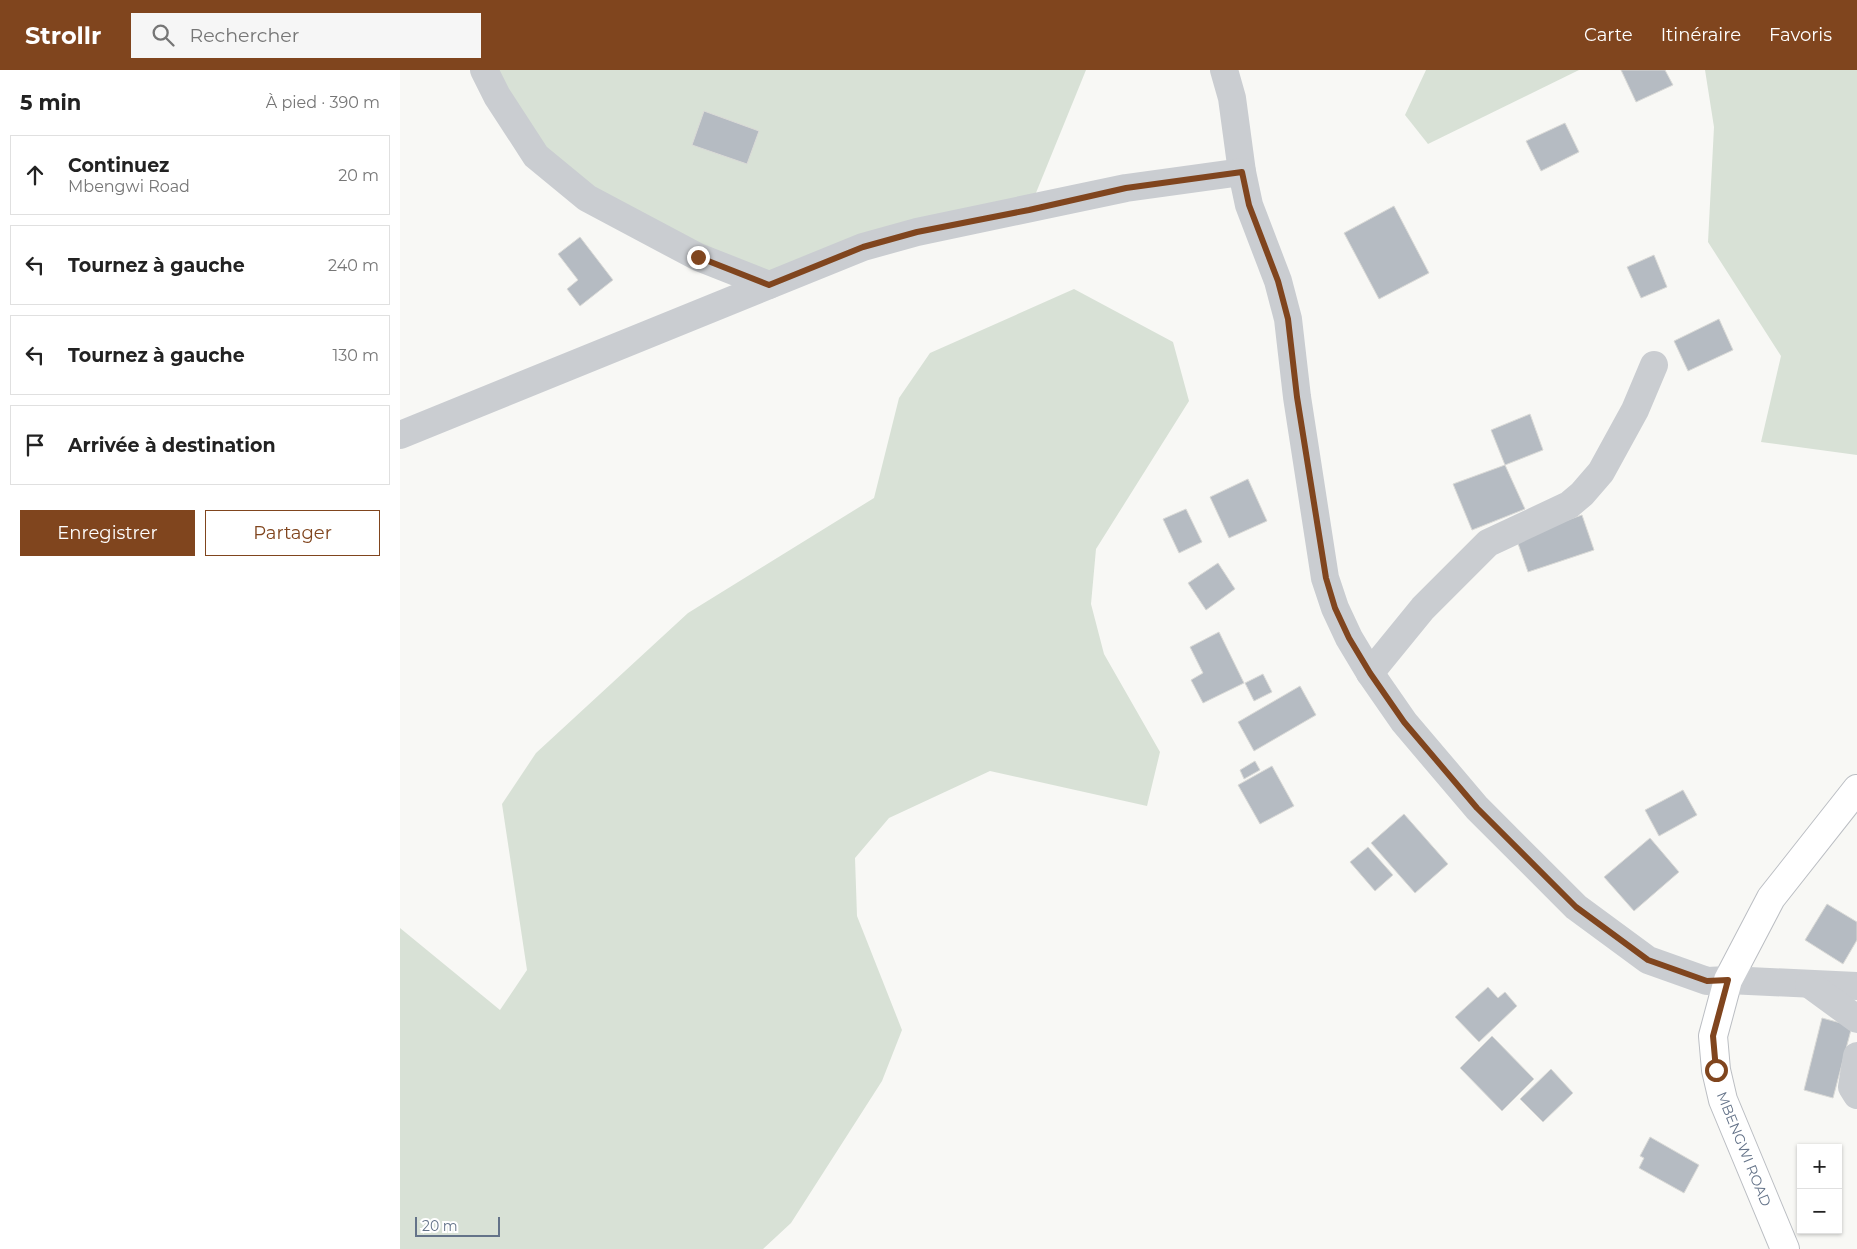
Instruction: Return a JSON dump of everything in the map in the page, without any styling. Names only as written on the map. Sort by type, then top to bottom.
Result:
[{"type":"main road","name":"MBENGWI ROAD","points":[[1785,1249],[1723,1100],[1716,1070],[1713,1036],[1728,980],[1771,898],[1857,789]]},
{"type":"street","points":[[484,70],[497,96],[536,156],[587,198],[698,257],[769,285]]},
{"type":"street","points":[[1224,70],[1232,98],[1242,172],[1249,205],[1278,281],[1288,319],[1297,397],[1326,578],[1335,608],[1349,638],[1370,673],[1404,722],[1477,808],[1576,907],[1648,960],[1707,981],[1728,980],[1857,986]]},
{"type":"street","points":[[400,435],[863,247],[917,232],[1029,210],[1126,188],[1242,172]]},
{"type":"street","points":[[1370,673],[1422,608],[1488,543],[1568,505],[1582,494],[1601,472],[1635,410],[1654,365]]},
{"type":"street","points":[[1809,984],[1857,1019]]},
{"type":"street","points":[[1857,1056],[1852,1087],[1857,1095]]},
{"type":"shaded area","points":[[484,70],[1086,70],[1029,210],[769,285],[587,198]]},
{"type":"shaded area","points":[[1426,70],[1579,70],[1428,144],[1405,115]]},
{"type":"shaded area","points":[[1705,70],[1857,70],[1857,455],[1761,442],[1781,356],[1708,242],[1714,127]]},
{"type":"shaded area","points":[[1074,289],[1173,342],[1189,401],[1096,549],[1091,604],[1104,654],[1160,752],[1147,806],[990,771],[889,818],[855,858],[857,916],[902,1030],[882,1081],[791,1223],[763,1249],[400,1249],[400,928],[500,1010],[527,970],[502,804],[536,753],[688,613],[874,498],[899,398],[930,353]]},
{"type":"building","points":[[1621,70],[1665,70],[1673,85],[1636,102]]},
{"type":"building","points":[[704,111],[759,131],[747,164],[692,145]]},
{"type":"building","points":[[1565,123],[1579,152],[1541,171],[1526,141]]},
{"type":"building","points":[[1394,206],[1429,273],[1379,299],[1344,233]]},
{"type":"building","points":[[580,237],[613,280],[580,306],[567,289],[578,280],[558,254]]},
{"type":"building","points":[[1654,255],[1667,287],[1641,298],[1627,267]]},
{"type":"building","points":[[1719,319],[1733,350],[1688,371],[1674,341]]},
{"type":"building","points":[[1530,414],[1543,450],[1505,465],[1491,430]]},
{"type":"building","points":[[1505,465],[1525,509],[1472,530],[1453,484]]},
{"type":"building","points":[[1248,479],[1267,521],[1229,538],[1210,497]]},
{"type":"building","points":[[1186,509],[1202,542],[1179,553],[1163,519]]},
{"type":"building","points":[[1582,515],[1594,550],[1528,572],[1516,538]]},
{"type":"building","points":[[1218,563],[1235,589],[1206,610],[1188,583]]},
{"type":"building","points":[[1219,632],[1244,683],[1203,703],[1191,680],[1203,673],[1190,647]]},
{"type":"building","points":[[1263,674],[1272,692],[1254,701],[1245,683]]},
{"type":"building","points":[[1300,686],[1316,715],[1254,751],[1238,722]]},
{"type":"building","points":[[1255,761],[1260,770],[1244,779],[1240,770]]},
{"type":"building","points":[[1272,766],[1294,806],[1260,824],[1238,785]]},
{"type":"building","points":[[1683,790],[1697,815],[1659,836],[1645,810]]},
{"type":"building","points":[[1404,814],[1448,864],[1415,893],[1371,843]]},
{"type":"building","points":[[1650,838],[1679,872],[1634,911],[1604,877]]},
{"type":"building","points":[[1368,847],[1393,875],[1375,891],[1350,862]]},
{"type":"building","points":[[1827,904],[1857,922],[1857,940],[1843,964],[1805,940]]},
{"type":"building","points":[[1488,987],[1498,998],[1505,992],[1517,1006],[1479,1042],[1455,1017]]},
{"type":"building","points":[[1822,1018],[1852,1026],[1833,1098],[1804,1090]]},
{"type":"building","points":[[1492,1036],[1534,1079],[1502,1111],[1460,1068]]},
{"type":"building","points":[[1551,1069],[1573,1093],[1543,1122],[1520,1099]]},
{"type":"building","points":[[1650,1137],[1699,1165],[1684,1193],[1639,1168],[1644,1158],[1640,1156]]},
{"type":"route","points":[[698,257],[769,285],[863,247],[917,232],[1029,210],[1126,188],[1242,172],[1249,205],[1278,281],[1288,319],[1297,397],[1326,578],[1335,608],[1349,638],[1370,673],[1404,722],[1477,808],[1576,907],[1648,960],[1707,981],[1728,980],[1713,1036],[1716,1070]]}]
